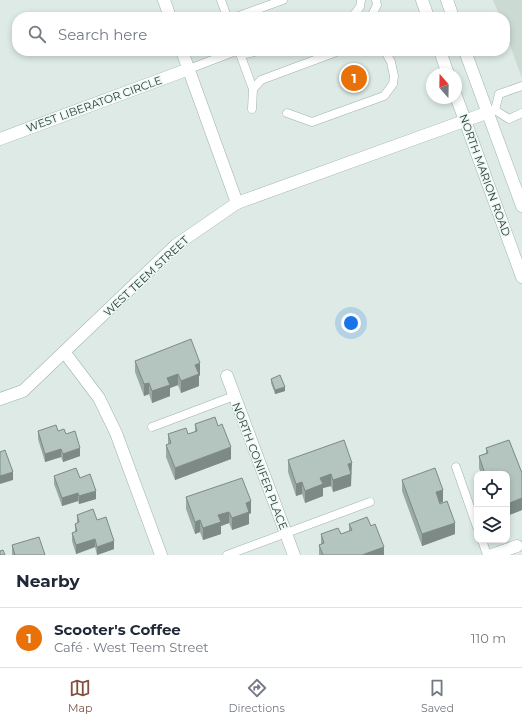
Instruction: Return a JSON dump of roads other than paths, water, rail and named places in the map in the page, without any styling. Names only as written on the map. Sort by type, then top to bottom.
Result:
[{"type":"street","points":[[164,0],[168,12]]},
{"type":"street","points":[[422,0],[426,12]]},
{"type":"street","points":[[447,0],[451,12]]},
{"type":"street","points":[[184,56],[237,203]]},
{"type":"street","points":[[442,56],[446,68]]},
{"type":"street","points":[[467,56],[492,111],[522,206]]},
{"type":"street","name":"WEST LIBERATOR CIRCLE","points":[[0,139],[188,69]]},
{"type":"street","name":"NORTH MARION ROAD","points":[[459,104],[522,277]]},
{"type":"street","name":"WEST TEEM STREET","points":[[0,399],[23,391],[65,353],[176,245],[237,203],[492,111]]},
{"type":"street","points":[[65,353],[99,398],[116,433],[161,555]]},
{"type":"street","name":"NORTH CONIFER PLACE","points":[[227,376],[294,555]]},
{"type":"street","points":[[492,555],[517,546]]},
{"type":"lane","points":[[221,0],[225,12]]},
{"type":"lane","points":[[250,12],[283,0]]},
{"type":"lane","points":[[356,12],[360,7],[361,0]]},
{"type":"lane","points":[[374,12],[377,5],[376,0]]},
{"type":"lane","points":[[188,69],[225,56]]},
{"type":"lane","points":[[241,56],[253,89],[252,109]]},
{"type":"lane","points":[[253,89],[261,80],[268,76],[325,56]]},
{"type":"lane","points":[[287,113],[312,122],[384,96],[393,84],[394,76],[387,56]]},
{"type":"lane","points":[[522,86],[499,94],[492,111],[509,119],[522,113]]},
{"type":"lane","points":[[152,427],[234,396]]},
{"type":"lane","points":[[456,467],[474,518]]},
{"type":"lane","points":[[227,555],[370,502]]},
{"type":"lane","points":[[483,543],[487,555]]},
{"type":"place","name":"Scooter's Coffee","points":[[354,78]]}]
